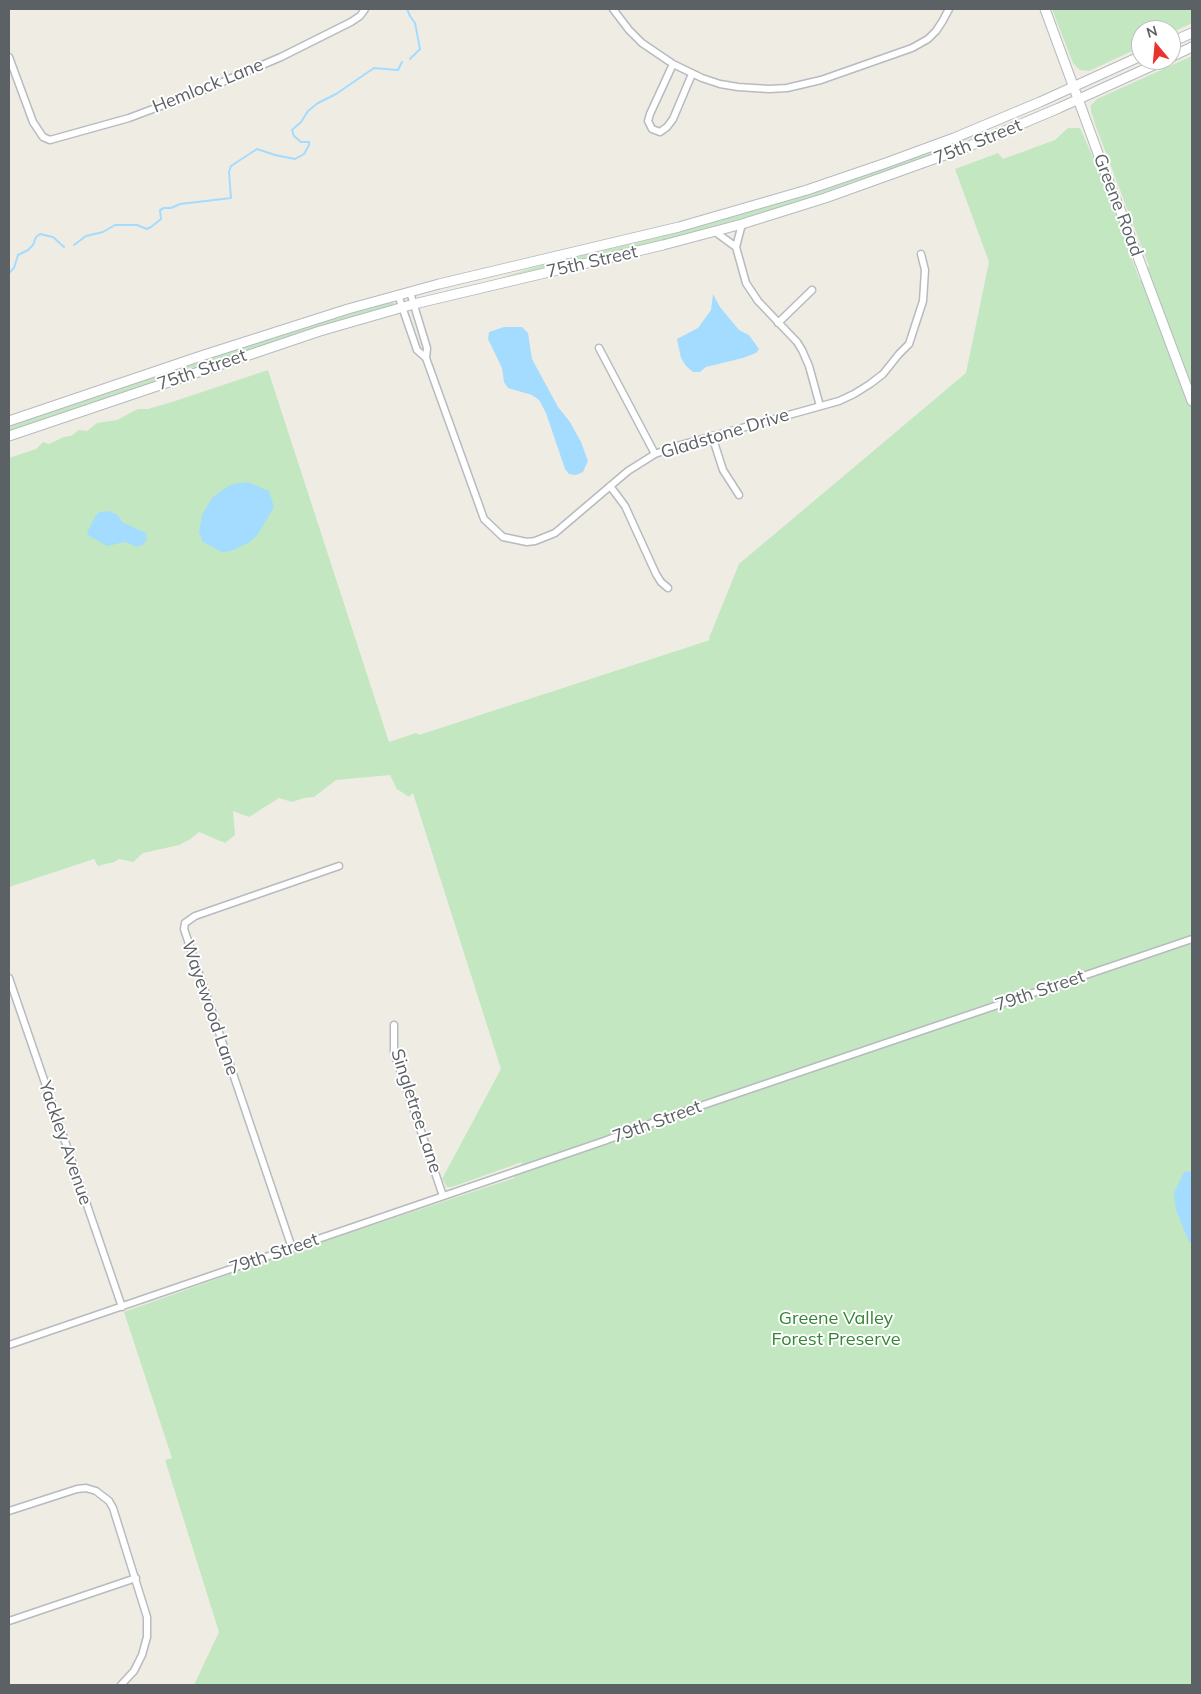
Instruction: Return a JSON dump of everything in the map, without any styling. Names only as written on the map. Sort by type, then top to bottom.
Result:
[{"type":"main road","name":"Greene Road","points":[[1045,9],[1073,88],[1192,400]]},
{"type":"main road","name":"75th Street","points":[[9,422],[298,324],[398,295],[636,238],[766,203],[928,148],[1073,88],[1131,61]]},
{"type":"main road","name":"75th Street","points":[[9,436],[291,341],[414,304],[618,256],[742,224],[825,198],[966,148],[1143,70]]},
{"type":"street","name":"Hemlock Lane","points":[[9,58],[33,122],[43,137],[50,140],[129,118],[206,89],[281,57],[343,26],[360,16],[364,9]]},
{"type":"street","points":[[613,9],[642,43],[673,64],[692,74],[720,84],[769,89],[805,84],[912,48],[936,31],[949,9]]},
{"type":"street","points":[[673,64],[650,114],[648,121],[652,129],[660,132],[673,119],[692,74]]},
{"type":"street","points":[[742,224],[736,246],[746,283],[758,301],[802,350],[809,366],[820,406]]},
{"type":"street","points":[[714,231],[736,246]]},
{"type":"street","name":"Gladstone Drive","points":[[410,292],[427,348],[426,358],[484,519],[504,537],[535,542],[550,536],[640,462],[656,454],[677,446],[846,398],[870,384],[883,374],[909,344],[923,301],[925,270],[921,254]]},
{"type":"street","points":[[778,323],[812,290]]},
{"type":"street","name":"Gladstone Drive","points":[[398,295],[417,350],[426,358]]},
{"type":"street","points":[[599,348],[656,454]]},
{"type":"street","points":[[712,436],[723,470],[739,495]]},
{"type":"street","points":[[610,486],[625,506],[656,574],[668,588]]},
{"type":"street","name":"Wayewood Lane","points":[[292,1248],[184,929],[185,923],[195,916],[339,866]]},
{"type":"street","name":"79th Street","points":[[9,1345],[1192,939]]},
{"type":"street","name":"Yackley Avenue","points":[[9,978],[122,1307]]},
{"type":"street","name":"Singletree Lane","points":[[394,1025],[394,1052],[444,1196]]},
{"type":"street","points":[[9,1511],[76,1489],[86,1488],[100,1493],[113,1508],[147,1617],[147,1637],[140,1661],[131,1675],[121,1685]]},
{"type":"street","points":[[9,1621],[136,1578]]},
{"type":"green space","points":[[1052,9],[1192,9],[1192,23],[1181,28],[1181,20],[1131,20],[1131,52],[1089,71],[1080,70],[1073,63]]},
{"type":"green space","name":"Greene Valley Forest Preserve","points":[[1192,56],[1192,1685],[194,1685],[219,1632],[165,1460],[172,1458],[124,1312],[295,1251],[514,1178],[522,1162],[452,1187],[447,1187],[442,1179],[501,1069],[413,793],[409,797],[397,789],[390,775],[336,780],[314,797],[292,802],[279,798],[249,817],[233,811],[235,835],[225,843],[199,832],[179,845],[143,853],[133,862],[119,859],[98,866],[94,859],[9,887],[9,458],[36,449],[43,442],[49,444],[71,436],[79,430],[87,431],[97,423],[117,420],[138,409],[148,409],[172,402],[268,370],[389,742],[416,733],[419,735],[710,640],[709,638],[739,564],[966,373],[989,262],[955,169],[998,153],[1003,159],[1055,140],[1068,128],[1080,128],[1104,182],[1140,281],[1149,266],[1096,127],[1091,105],[1097,99],[1161,70],[1181,70],[1181,61]]},
{"type":"green space","points":[[995,126],[941,152],[788,205],[655,243],[499,278],[556,261],[636,243],[715,222],[797,198],[890,166]]},
{"type":"green space","points":[[392,302],[396,304],[272,342],[9,431],[9,426],[263,341],[357,311]]},
{"type":"water","points":[[713,294],[720,307],[739,330],[749,335],[759,349],[756,353],[743,358],[706,367],[700,372],[693,372],[681,358],[677,339],[698,328],[711,310]]},
{"type":"water","points":[[504,327],[522,327],[528,333],[532,359],[558,407],[570,422],[581,442],[588,461],[583,472],[576,475],[569,474],[565,469],[546,413],[539,400],[532,395],[508,388],[504,382],[502,368],[488,339],[489,332]]},
{"type":"water","points":[[248,482],[269,491],[274,507],[258,534],[250,542],[231,551],[222,552],[203,542],[199,533],[202,515],[212,498],[233,484]]},
{"type":"water","points":[[109,511],[118,515],[122,522],[146,533],[147,539],[144,544],[137,547],[125,542],[107,546],[88,535],[87,533],[96,515],[100,512]]},
{"type":"water","points":[[1192,1171],[1192,1244],[1189,1242],[1176,1210],[1174,1193],[1184,1172]]},
{"type":"waterway","points":[[407,9],[415,23],[420,49],[410,59]]},
{"type":"waterway","points":[[74,245],[86,236],[103,232],[115,225],[137,225],[147,229],[161,219],[160,210],[164,208],[171,208],[180,204],[231,198],[229,172],[231,166],[257,149],[295,159],[304,154],[309,142],[301,142],[294,136],[292,130],[301,122],[308,111],[374,68],[398,70],[402,62]]},
{"type":"waterway","points":[[9,273],[14,268],[18,255],[28,250],[40,234],[53,237],[64,247]]},
{"type":"waterway","points":[[9,295],[9,301]]}]
